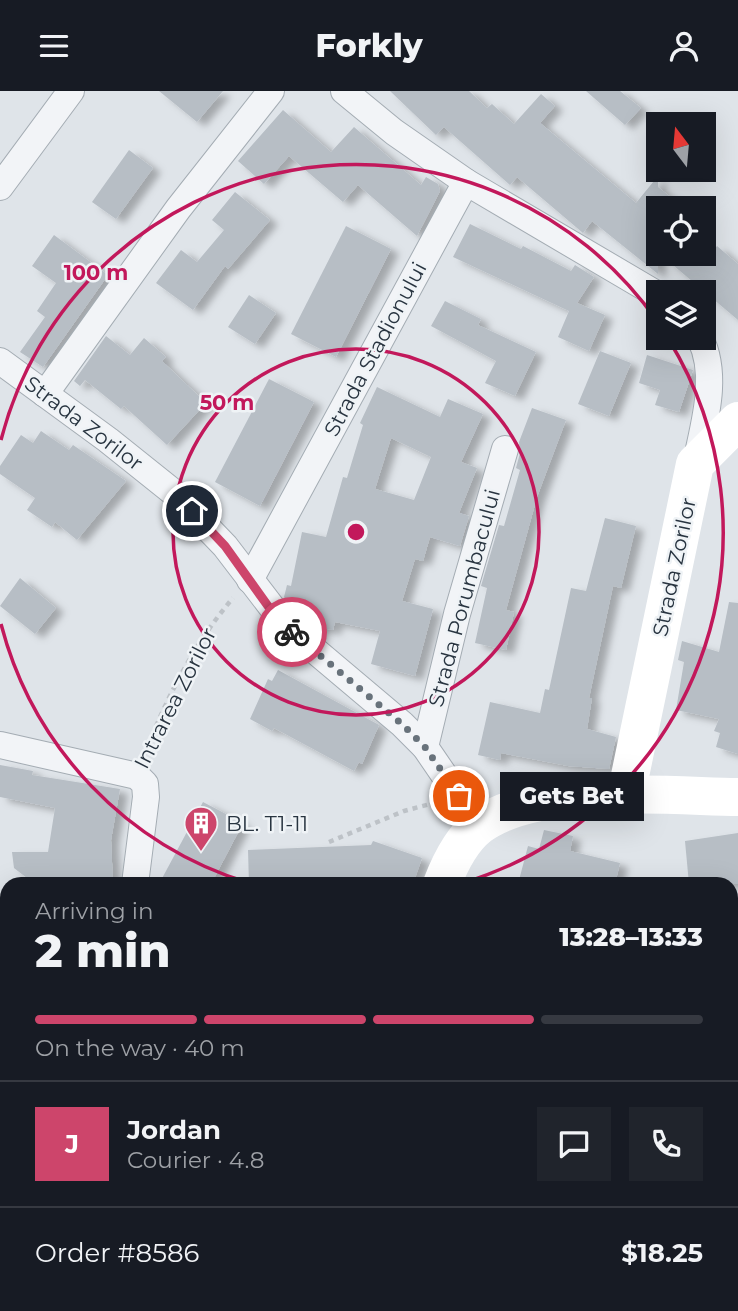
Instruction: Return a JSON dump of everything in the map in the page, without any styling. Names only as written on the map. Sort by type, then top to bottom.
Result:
[{"type":"street","points":[[0,187],[71,91]]},
{"type":"street","points":[[45,394],[178,209],[271,91]]},
{"type":"street","points":[[344,91],[394,132],[466,182],[646,288]]},
{"type":"street","name":"Strada Stadionului","points":[[250,580],[466,182]]},
{"type":"street","name":"Strada Zorilor","points":[[626,795],[695,464],[709,378],[705,350]]},
{"type":"street","name":"Strada Zorilor","points":[[0,361],[173,492],[225,546],[250,580]]},
{"type":"street","points":[[695,464],[738,421]]},
{"type":"street","name":"Strada Porumbacului","points":[[425,747],[457,614],[505,449]]},
{"type":"street","name":"Strada Porumbacului","points":[[250,580],[286,627],[402,724],[425,747],[469,811]]},
{"type":"street","name":"Intrarea Zorilor","points":[[0,744],[137,776]]},
{"type":"street","points":[[136,877],[146,797],[145,784],[137,776]]},
{"type":"street","points":[[445,877],[462,843],[469,811],[626,795],[738,797]]},
{"type":"path","name":"Intrarea Zorilor","points":[[137,776],[153,730],[214,619],[250,580]]},
{"type":"path","points":[[329,842],[404,811],[469,811]]},
{"type":"building","points":[[159,91],[223,91],[197,122]]},
{"type":"building","points":[[390,91],[469,91],[487,108],[492,104],[514,124],[541,94],[555,106],[540,123],[636,203],[653,182],[658,182],[658,187],[669,196],[646,196],[646,264],[592,221],[583,233],[517,177],[510,185],[444,127],[436,135]]},
{"type":"building","points":[[586,91],[620,91],[641,108],[625,125]]},
{"type":"building","points":[[283,110],[331,152],[354,127],[421,185],[426,177],[438,184],[440,191],[417,236],[358,185],[343,202],[289,156],[264,184],[238,161]]},
{"type":"building","points":[[129,150],[153,168],[116,219],[92,202]]},
{"type":"building","points":[[235,192],[270,220],[228,269],[225,266],[193,310],[156,283],[181,250],[197,262],[224,230],[212,220]]},
{"type":"building","points":[[470,224],[521,249],[523,246],[571,271],[575,265],[594,277],[577,303],[605,315],[589,351],[558,337],[569,311],[453,257]]},
{"type":"building","points":[[346,226],[391,249],[336,357],[291,334]]},
{"type":"building","points":[[54,235],[108,275],[43,367],[20,352],[45,317],[37,311],[56,283],[32,266]]},
{"type":"building","points":[[716,247],[738,264],[738,320],[716,301],[716,280],[691,280],[674,266],[716,266]]},
{"type":"building","points":[[648,266],[658,266],[658,274]]},
{"type":"building","points":[[249,295],[276,313],[255,344],[228,327]]},
{"type":"building","points":[[445,301],[481,319],[478,325],[536,352],[515,396],[485,383],[496,361],[431,326]]},
{"type":"building","points":[[106,336],[130,355],[144,338],[166,357],[162,361],[206,403],[167,445],[124,406],[121,409],[85,380],[80,386],[74,381]]},
{"type":"building","points":[[600,351],[631,363],[609,416],[578,404]]},
{"type":"building","points":[[647,355],[693,370],[679,412],[655,405],[660,390],[639,383]]},
{"type":"building","points":[[269,379],[314,402],[260,506],[215,482]]},
{"type":"building","points":[[377,387],[440,417],[448,399],[483,414],[461,462],[477,468],[459,513],[469,516],[460,546],[430,537],[423,561],[415,559],[402,601],[433,609],[415,676],[371,664],[380,631],[335,622],[333,630],[310,626],[304,621],[307,611],[293,609],[284,597],[287,585],[291,586],[302,532],[326,537],[343,477],[347,478],[363,425],[360,423]],"holes":[[[391,438],[431,457],[414,500],[375,489]]]},
{"type":"building","points":[[532,408],[566,420],[537,497],[506,610],[514,612],[506,650],[475,643],[487,588],[481,586],[499,525],[504,526],[520,470],[516,468],[520,453],[519,442]]},
{"type":"building","points":[[41,431],[69,450],[73,445],[126,481],[77,540],[55,522],[52,527],[27,510],[35,498],[0,474],[0,466],[21,435],[33,443]]},
{"type":"building","points":[[605,518],[636,526],[621,588],[613,586],[589,698],[592,698],[587,729],[616,737],[609,769],[568,766],[501,753],[500,760],[478,755],[490,702],[540,713],[545,689],[549,690],[571,588],[586,591]]},
{"type":"building","points":[[20,578],[56,608],[35,634],[0,606]]},
{"type":"building","points":[[729,602],[738,603],[738,754],[716,747],[720,733],[714,731],[719,719],[676,710],[684,662],[678,660],[682,641],[719,652]]},
{"type":"building","points":[[278,670],[379,725],[362,764],[359,762],[354,771],[274,728],[272,731],[250,719],[268,679],[272,681]]},
{"type":"building","points":[[0,765],[33,771],[32,775],[120,789],[111,840],[113,877],[26,877],[14,868],[12,852],[48,852],[55,808],[0,797]]},
{"type":"building","name":"BL. T1-11","points":[[203,802],[243,823],[215,877],[163,877]]},
{"type":"building","points":[[544,830],[573,836],[570,851],[620,863],[617,877],[520,877],[528,846],[539,849]]},
{"type":"building","points":[[738,833],[738,877],[688,877],[685,841]]},
{"type":"building","points":[[373,841],[422,858],[415,877],[249,877],[248,850],[371,845]]},
{"type":"way so far","points":[[292,632],[402,724],[425,747],[459,796]]},
{"type":"place","name":"Gets Bet","points":[[459,796]]},
{"type":"place","name":"BL. T1-11","points":[[201,853]]},
{"type":"route","points":[[192,511],[225,546],[268,606],[292,632]]}]
